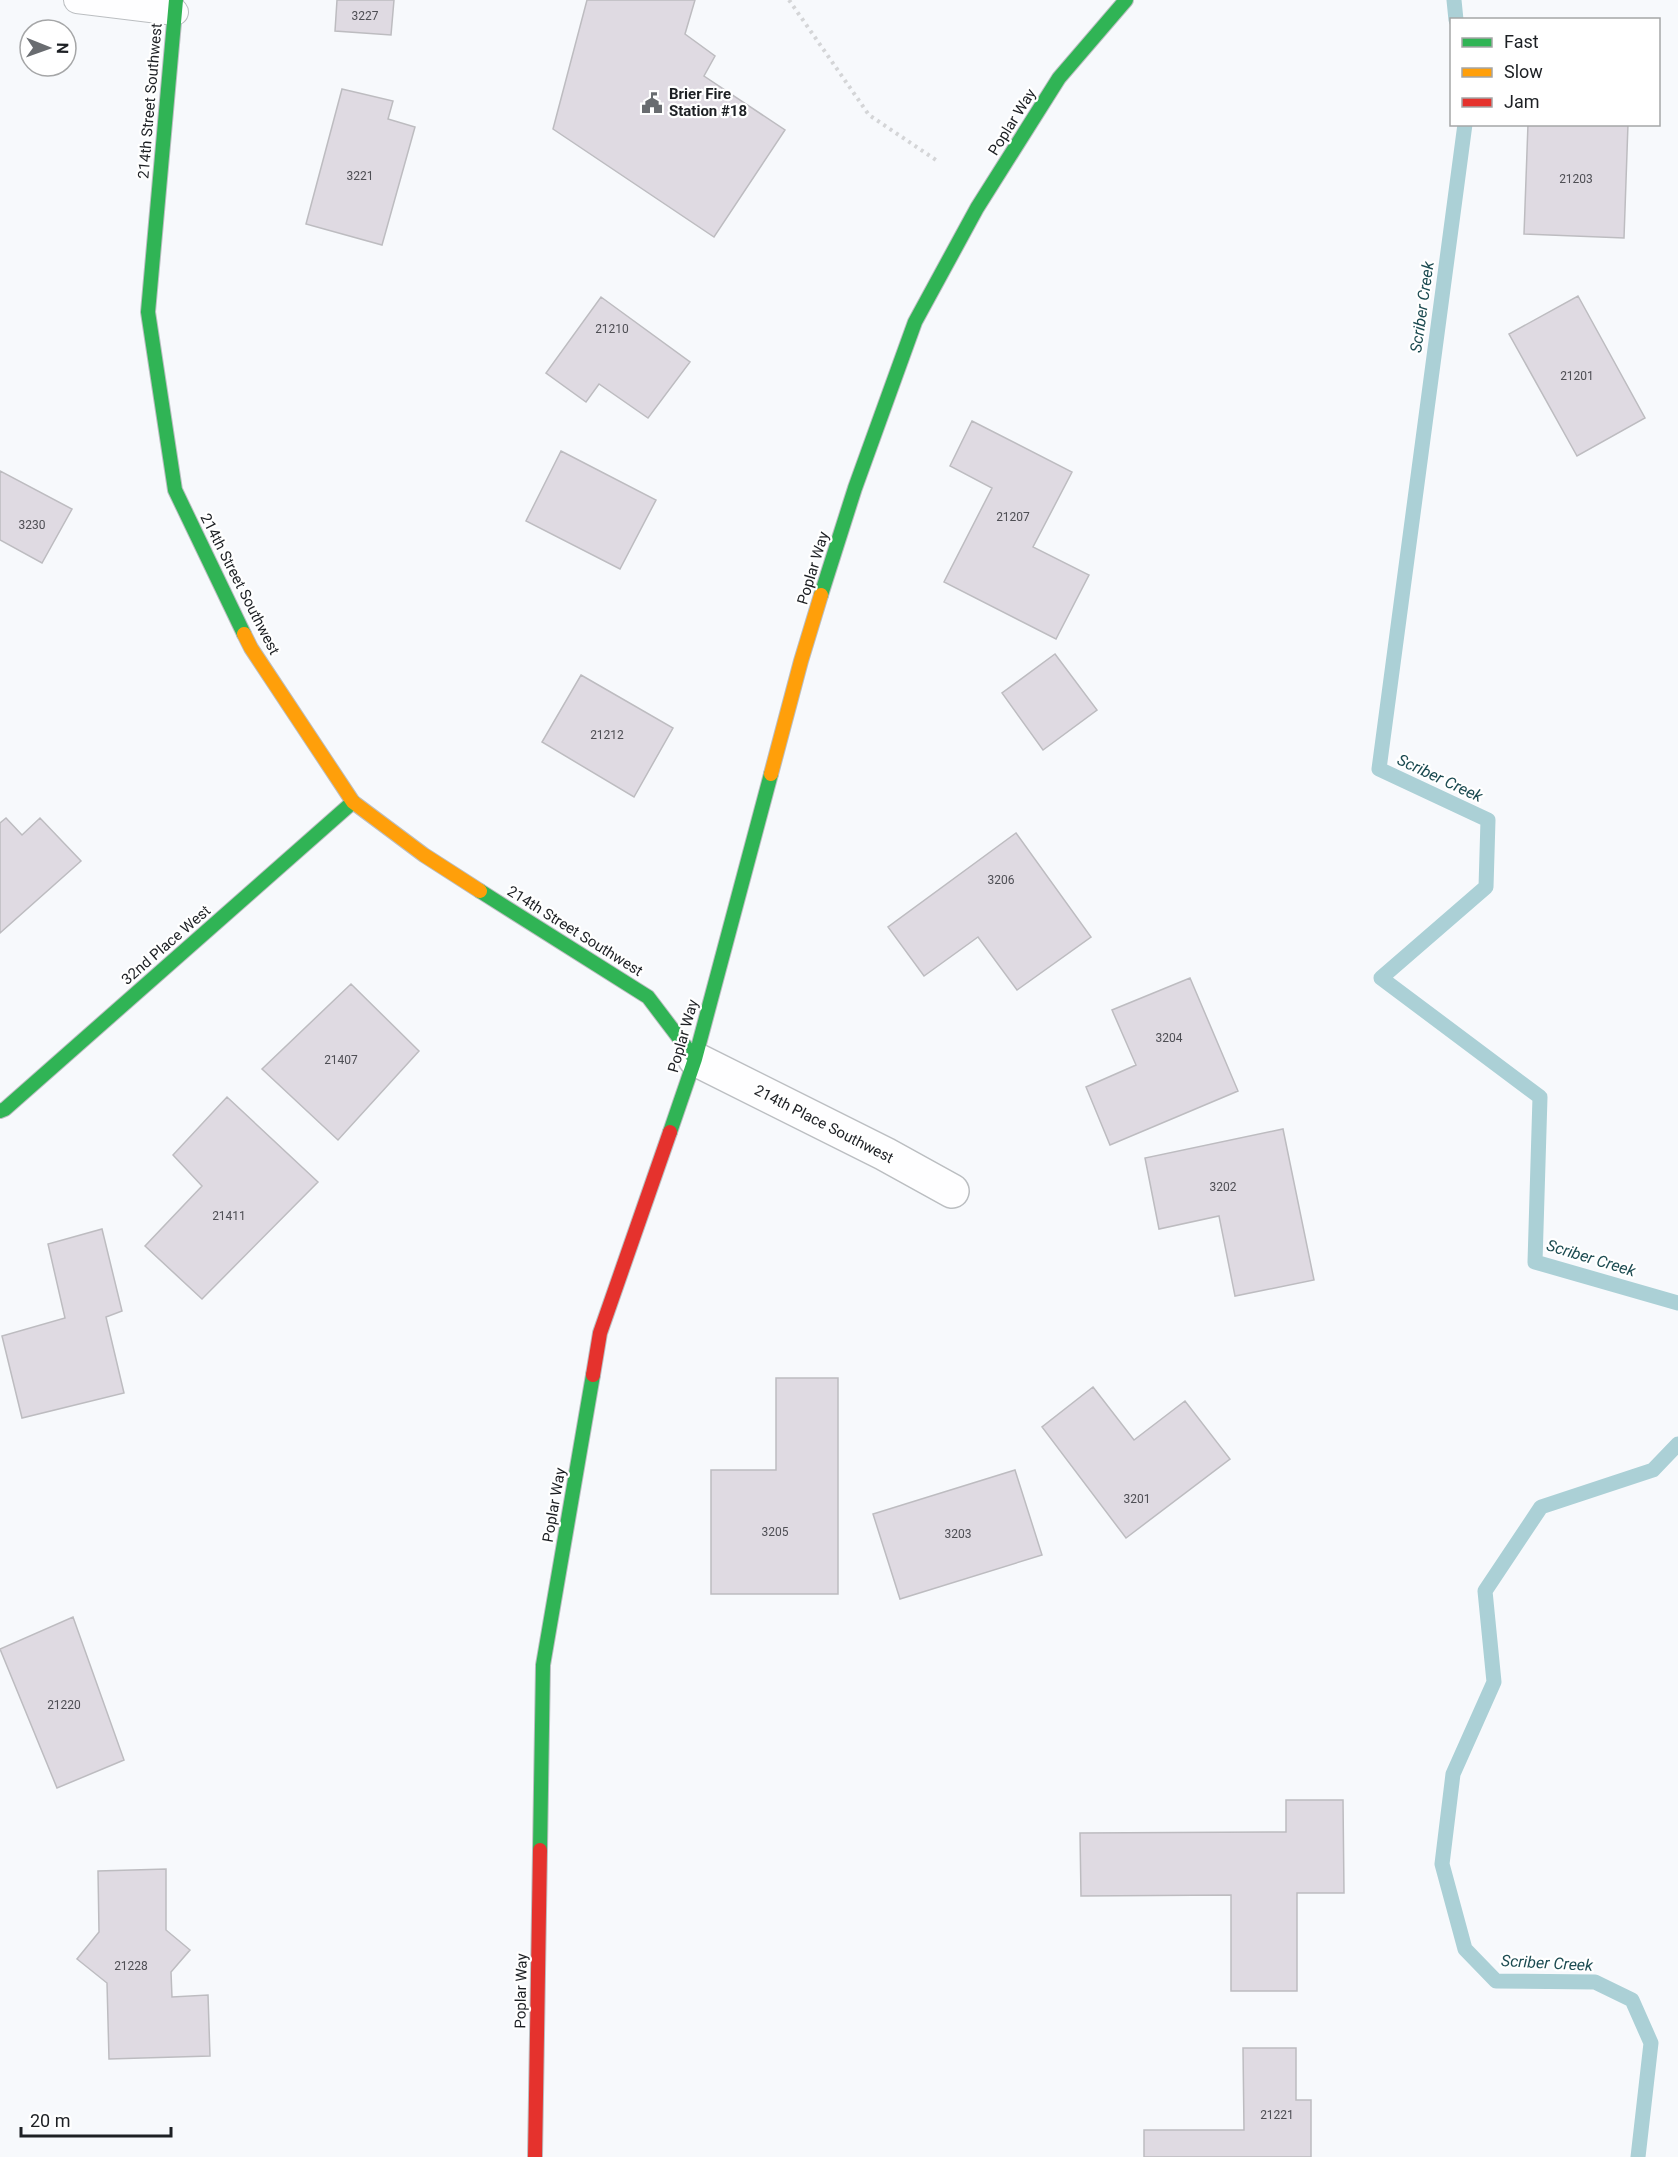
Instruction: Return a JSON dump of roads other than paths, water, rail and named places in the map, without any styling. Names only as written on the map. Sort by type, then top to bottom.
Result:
[{"type":"main road","name":"Poplar Way","points":[[535,2157],[543,1665],[600,1333],[695,1059],[801,661],[855,488],[915,322],[977,207],[1059,78],[1126,0]]},
{"type":"main road","name":"214th Street Southwest","points":[[176,6],[148,312],[175,490],[251,648],[353,802],[424,855],[648,997],[695,1059]]},
{"type":"main road","name":"32nd Place West","points":[[0,1111],[6,1109],[353,802]]},
{"type":"street","name":"214th Place Southwest","points":[[695,1059],[885,1154],[951,1191]]},
{"type":"lane","points":[[77,0],[176,6]]},
{"type":"waterway","name":"Scriber Creek","points":[[1454,0],[1456,18]]},
{"type":"waterway","name":"Scriber Creek","points":[[1465,126],[1379,769],[1488,820],[1486,887],[1381,978],[1540,1097],[1535,1262],[1678,1303]]},
{"type":"waterway","name":"Scriber Creek","points":[[1638,2157],[1651,2043],[1632,2000],[1595,1982],[1496,1981],[1465,1949],[1442,1864],[1453,1774],[1494,1682],[1485,1591],[1541,1507],[1653,1470],[1678,1444]]},
{"type":"place","name":"Brier Fire Station #18","points":[[652,103]]}]
